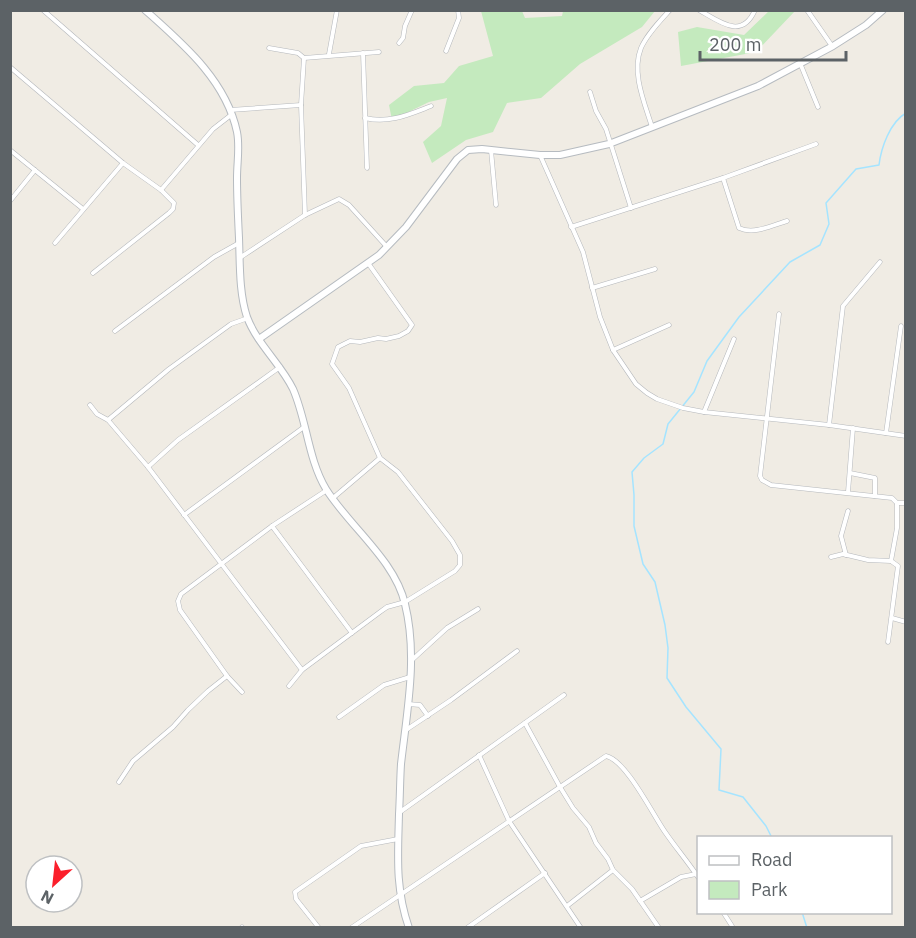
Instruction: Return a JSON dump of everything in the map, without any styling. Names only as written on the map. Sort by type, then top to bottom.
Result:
[{"type":"street","points":[[42,10],[198,145]]},
{"type":"street","points":[[145,10],[193,53],[231,112],[238,142],[239,243],[242,291],[248,318],[296,396],[319,477],[381,558],[405,602],[411,677],[400,775],[398,839],[399,897],[409,927]]},
{"type":"street","points":[[329,54],[337,10]]},
{"type":"street","points":[[399,43],[403,38],[412,10]]},
{"type":"street","points":[[446,51],[459,18],[458,10]]},
{"type":"street","points":[[652,128],[639,87],[640,51],[647,38],[670,10]]},
{"type":"street","points":[[699,10],[738,28],[746,26],[751,21],[755,10]]},
{"type":"street","points":[[807,10],[833,46]]},
{"type":"street","points":[[260,339],[387,247],[406,227],[461,155],[468,150],[540,155],[571,153],[609,144],[750,90],[833,46],[866,26],[883,10]]},
{"type":"street","points":[[269,48],[298,53],[304,58],[329,54],[379,52]]},
{"type":"street","points":[[363,53],[367,168]]},
{"type":"street","points":[[304,58],[301,105],[305,215]]},
{"type":"street","points":[[800,63],[818,106]]},
{"type":"street","points":[[10,67],[123,163],[161,189],[174,203],[172,209],[93,273]]},
{"type":"street","points":[[590,92],[596,111],[606,129],[631,208]]},
{"type":"street","points":[[161,189],[198,145],[231,112],[301,105]]},
{"type":"street","points":[[365,118],[377,120],[401,118],[431,106]]},
{"type":"street","points":[[571,227],[688,187],[723,178],[816,144]]},
{"type":"street","points":[[10,150],[83,209]]},
{"type":"street","points":[[491,150],[496,205]]},
{"type":"street","points":[[540,155],[583,252],[600,317],[613,350],[636,384],[657,399],[704,412],[829,425],[906,436]]},
{"type":"street","points":[[55,243],[123,163]]},
{"type":"street","points":[[10,201],[35,170]]},
{"type":"street","points":[[723,178],[739,228],[748,232],[787,221]]},
{"type":"street","points":[[240,257],[305,215],[337,199],[342,199],[387,247]]},
{"type":"street","points":[[115,331],[214,257],[239,243]]},
{"type":"street","points":[[829,425],[843,306],[880,261]]},
{"type":"street","points":[[289,686],[302,670],[387,607],[405,602],[455,572],[460,565],[452,541],[401,477],[380,458],[349,388],[332,364],[338,347],[347,342],[399,336],[408,331],[412,325],[368,262]]},
{"type":"street","points":[[592,288],[655,269]]},
{"type":"street","points":[[779,314],[760,476],[762,480],[771,485],[848,492],[892,498],[897,503],[906,503]]},
{"type":"street","points":[[108,420],[169,369],[231,324],[248,318]]},
{"type":"street","points":[[613,350],[669,325]]},
{"type":"street","points":[[886,433],[901,326]]},
{"type":"street","points":[[704,412],[734,339]]},
{"type":"street","points":[[148,467],[178,440],[280,367]]},
{"type":"street","points":[[90,405],[97,414],[108,420],[148,467],[302,670]]},
{"type":"street","points":[[184,515],[304,426]]},
{"type":"street","points":[[848,492],[853,428]]},
{"type":"street","points":[[333,498],[380,458]]},
{"type":"street","points":[[849,472],[875,478],[874,496]]},
{"type":"street","points":[[242,692],[227,676],[178,605],[181,594],[272,526],[327,490]]},
{"type":"street","points":[[891,561],[897,528],[897,503]]},
{"type":"street","points":[[846,555],[841,536],[848,511]]},
{"type":"street","points":[[272,526],[352,633]]},
{"type":"street","points":[[831,557],[846,555],[868,560],[891,561],[897,564],[899,568],[888,642]]},
{"type":"street","points":[[411,661],[447,628],[478,609]]},
{"type":"street","points":[[892,618],[906,622]]},
{"type":"street","points":[[405,731],[517,651]]},
{"type":"street","points":[[119,782],[133,761],[227,676]]},
{"type":"street","points":[[339,717],[384,685],[411,677]]},
{"type":"street","points":[[399,813],[564,695]]},
{"type":"street","points":[[408,704],[420,705],[428,716]]},
{"type":"street","points":[[525,723],[560,787],[573,808],[589,826],[596,843],[613,870],[625,880],[659,927]]},
{"type":"street","points":[[480,755],[509,821],[581,927]]},
{"type":"street","points":[[351,927],[399,897],[602,758],[610,757],[632,779],[664,831],[697,876]]},
{"type":"street","points":[[319,927],[296,899],[295,892],[365,844],[398,839]]},
{"type":"street","points":[[567,906],[613,870]]},
{"type":"street","points":[[467,927],[545,873]]},
{"type":"street","points":[[639,901],[681,877],[697,876]]},
{"type":"street","points":[[724,914],[732,926]]},
{"type":"green space","points":[[770,10],[795,11],[756,52],[681,66],[678,32],[697,27],[744,35]]},
{"type":"green space","points":[[481,11],[522,11],[525,18],[562,16],[563,11],[655,11],[642,27],[580,64],[541,98],[507,103],[493,132],[466,140],[432,163],[423,142],[441,126],[447,98],[429,102],[392,120],[389,105],[414,86],[444,83],[459,66],[493,56]]},
{"type":"waterway","points":[[771,836],[743,797],[719,790],[721,749],[686,707],[667,678],[668,648],[665,625],[655,582],[643,564],[634,526],[632,472],[644,458],[663,444],[668,424],[694,392],[707,361],[739,317],[790,262],[820,245],[829,224],[826,203],[856,169],[879,165],[887,136],[895,123],[906,113]]},
{"type":"waterway","points":[[803,914],[807,928]]}]
